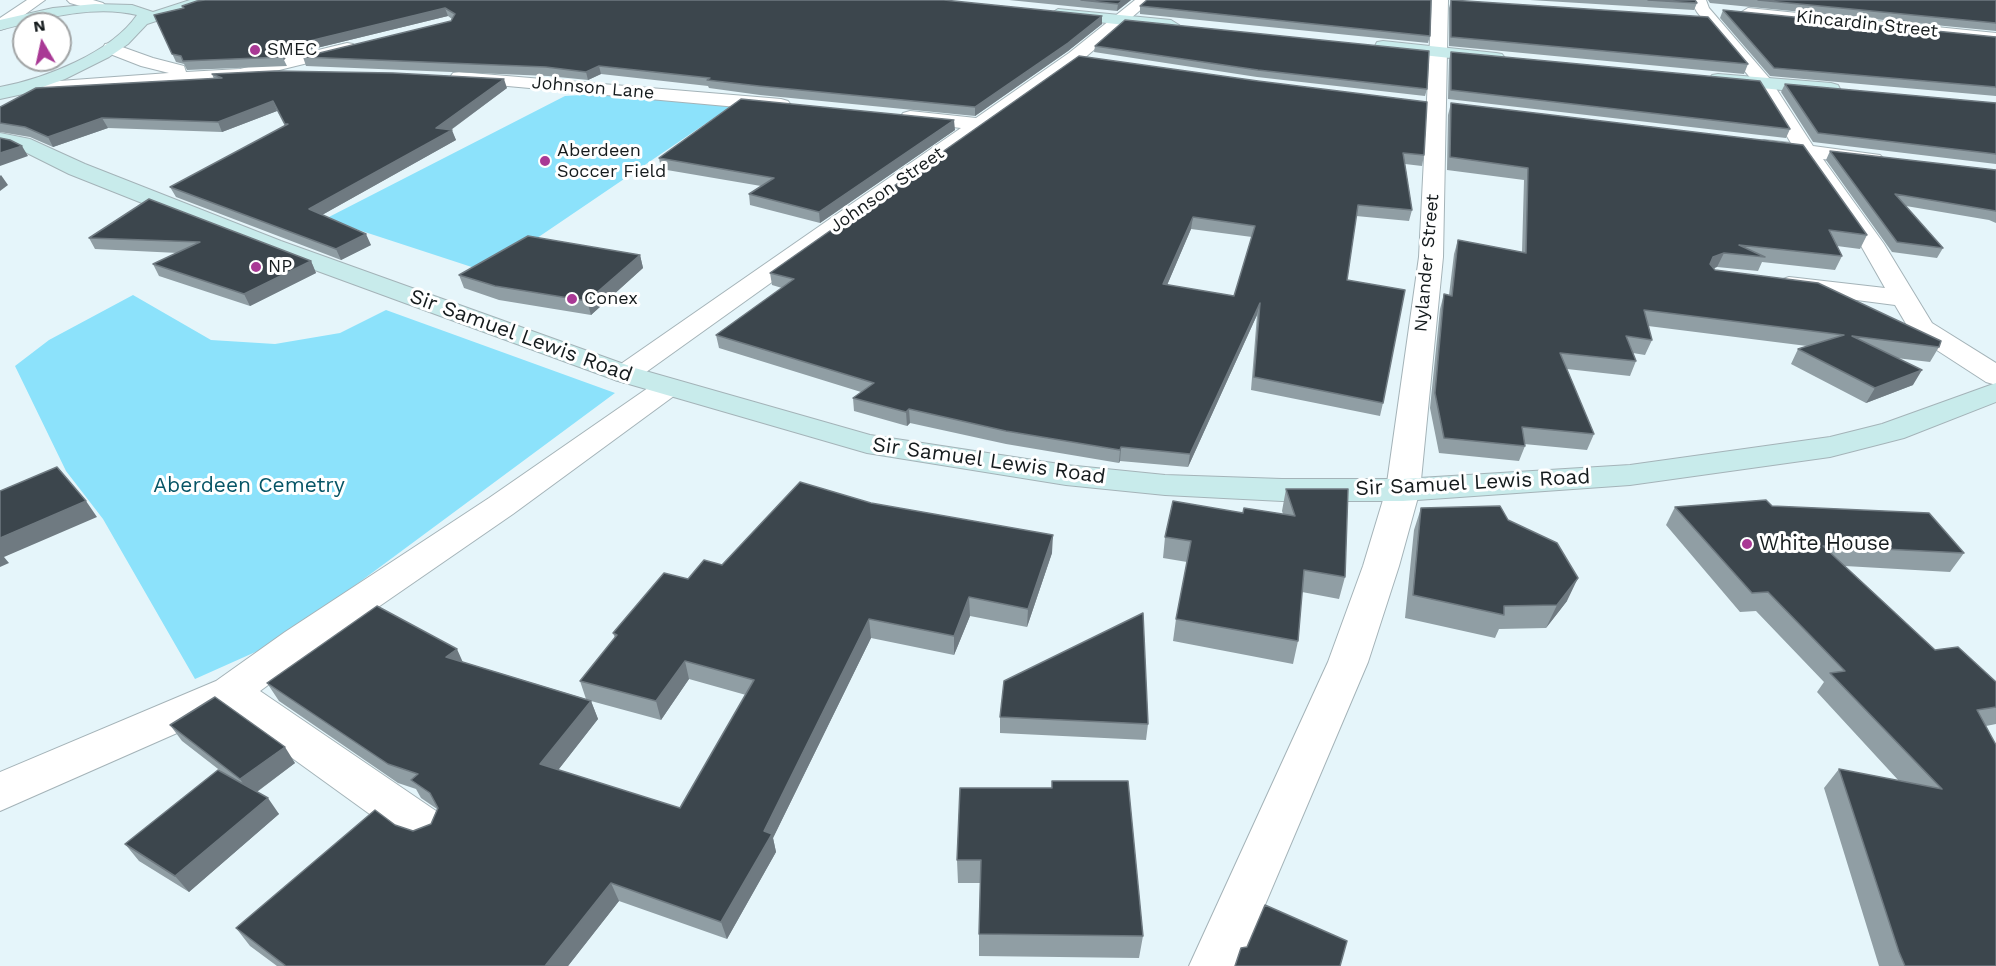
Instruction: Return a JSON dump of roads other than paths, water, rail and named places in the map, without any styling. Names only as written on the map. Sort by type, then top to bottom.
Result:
[{"type":"main road","points":[[0,25],[44,13],[166,0]]},
{"type":"main road","points":[[143,20],[206,0]]},
{"type":"main road","points":[[0,102],[9,92],[80,65],[111,48],[135,30],[146,13],[138,8],[126,6]]},
{"type":"main road","points":[[1042,12],[1190,27]]},
{"type":"main road","points":[[1361,44],[1518,60]]},
{"type":"main road","points":[[1704,78],[1844,90]]},
{"type":"main road","points":[[0,118],[12,141]]},
{"type":"main road","name":"Sir Samuel Lewis Road","points":[[12,141],[272,246],[625,374],[867,444],[979,464],[1166,485],[1282,490],[1403,490],[1630,475],[1830,447],[1893,431],[1996,392]]},
{"type":"street","points":[[0,25],[37,0]]},
{"type":"street","points":[[75,0],[98,6]]},
{"type":"street","name":"Johnson Street","points":[[625,374],[981,124],[1086,59],[1120,20],[1144,0]]},
{"type":"street","name":"Nylander Street","points":[[1214,966],[1347,662],[1382,566],[1403,490],[1431,257],[1440,1]]},
{"type":"street","points":[[1711,15],[1745,34]]},
{"type":"street","points":[[1711,15],[1764,83],[1806,151],[1872,244],[1902,298],[1926,333],[1996,376]]},
{"type":"street","name":"Kincardin Street","points":[[1711,15],[1996,38]]},
{"type":"street","points":[[241,74],[364,44]]},
{"type":"street","points":[[111,48],[147,62],[203,76]]},
{"type":"street","points":[[9,92],[203,76],[323,73]]},
{"type":"street","name":"Johnson Lane","points":[[437,76],[798,106]]},
{"type":"street","points":[[889,115],[981,124]]},
{"type":"street","points":[[1748,144],[1897,161]]},
{"type":"street","points":[[1764,282],[1902,298]]},
{"type":"street","points":[[0,792],[230,692],[299,642],[501,506],[668,387]]},
{"type":"street","points":[[230,692],[423,827]]},
{"type":"place","name":"SMEC","points":[[255,50]]},
{"type":"place","name":"Aberdeen Soccer Field","points":[[545,161]]},
{"type":"place","name":"NP","points":[[256,267]]},
{"type":"place","name":"Conex","points":[[572,299]]},
{"type":"place","name":"White House","points":[[1747,544]]},
{"type":"park label","name":"Aberdeen Cemetry","points":[[249,486]]}]
